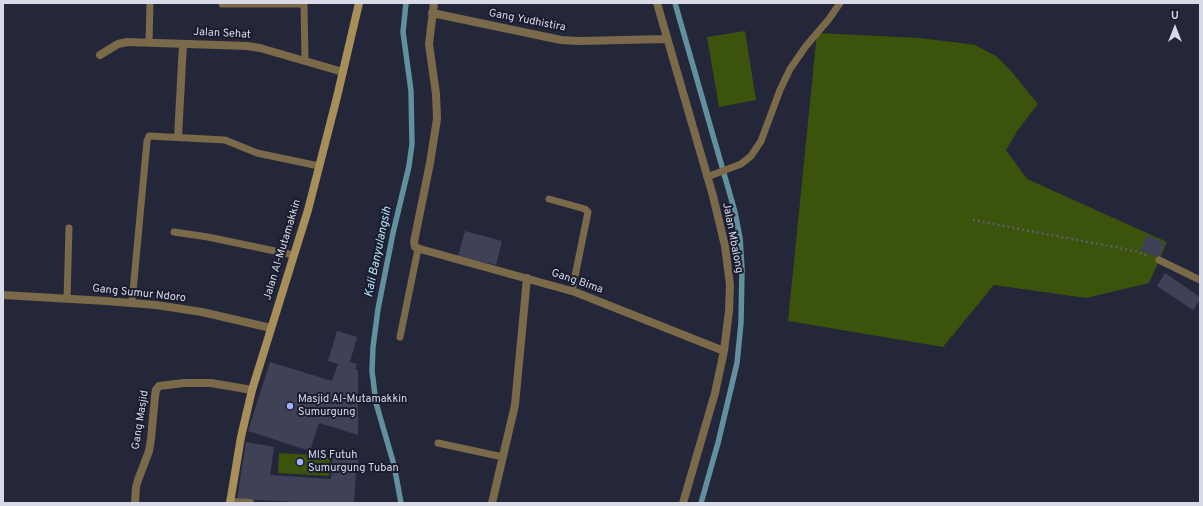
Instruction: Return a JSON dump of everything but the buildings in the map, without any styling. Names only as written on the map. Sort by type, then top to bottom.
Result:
[{"type":"street","name":"Jalan Al-Mutamakkin","points":[[230,502],[241,437],[252,390],[308,210],[343,72],[358,3]]},
{"type":"street","points":[[418,249],[414,242],[430,164],[437,111],[429,44],[434,3]]},
{"type":"street","name":"Jalan Mbalong","points":[[657,3],[722,232],[728,266],[730,302],[724,351],[711,407],[684,503]]},
{"type":"street","name":"Gang Yudhistira","points":[[432,13],[560,40],[667,39]]},
{"type":"street","name":"Jalan Sehat","points":[[100,55],[124,42],[250,46],[343,72]]},
{"type":"street","points":[[178,137],[183,44]]},
{"type":"street","name":"Gang Bima","points":[[418,249],[572,291],[724,351]]},
{"type":"street","points":[[492,503],[516,394],[527,278]]},
{"type":"street","name":"Gang Sumur Ndoro","points":[[3,295],[132,302],[202,312],[271,328]]},
{"type":"street","name":"Gang Masjid","points":[[135,503],[136,487],[149,451],[155,396],[158,388],[166,385],[210,382],[252,390]]},
{"type":"street","points":[[230,502],[250,503]]},
{"type":"lane","points":[[149,42],[150,3]]},
{"type":"lane","points":[[222,4],[304,3],[305,61]]},
{"type":"lane","points":[[707,177],[741,164],[747,160],[758,147],[766,130],[780,90],[790,69],[802,51],[829,19],[840,3]]},
{"type":"lane","points":[[132,302],[147,140],[150,136],[226,141],[260,154],[319,166]]},
{"type":"lane","points":[[549,199],[585,209],[588,212],[572,291]]},
{"type":"lane","points":[[67,298],[69,228]]},
{"type":"lane","points":[[174,232],[208,237],[294,255]]},
{"type":"lane","points":[[400,337],[418,249]]},
{"type":"lane","points":[[1159,260],[1200,280]]},
{"type":"lane","points":[[438,443],[503,457]]},
{"type":"path","points":[[973,220],[1135,251],[1159,260]]},
{"type":"green space","points":[[745,31],[756,100],[719,107],[707,37]]},
{"type":"green space","points":[[817,33],[919,38],[961,43],[975,45],[996,56],[1011,71],[1038,104],[1018,130],[1006,150],[1027,179],[1167,242],[1149,283],[1086,298],[994,285],[943,347],[788,321]]},
{"type":"green space","points":[[279,453],[330,456],[329,476],[278,473]]},
{"type":"waterway","name":"Kali Banyulangsih","points":[[401,503],[394,465],[376,403],[372,371],[373,347],[378,309],[393,233],[409,166],[412,144],[411,91],[403,32],[406,3]]},
{"type":"waterway","points":[[675,3],[735,212],[740,238],[742,269],[741,323],[737,363],[718,443],[701,503]]},
{"type":"place","name":"Masjid Al-Mutamakkin Sumurgung","points":[[290,406]]},
{"type":"place","name":"MIS Futuh Sumurgung Tuban","points":[[300,462]]}]
